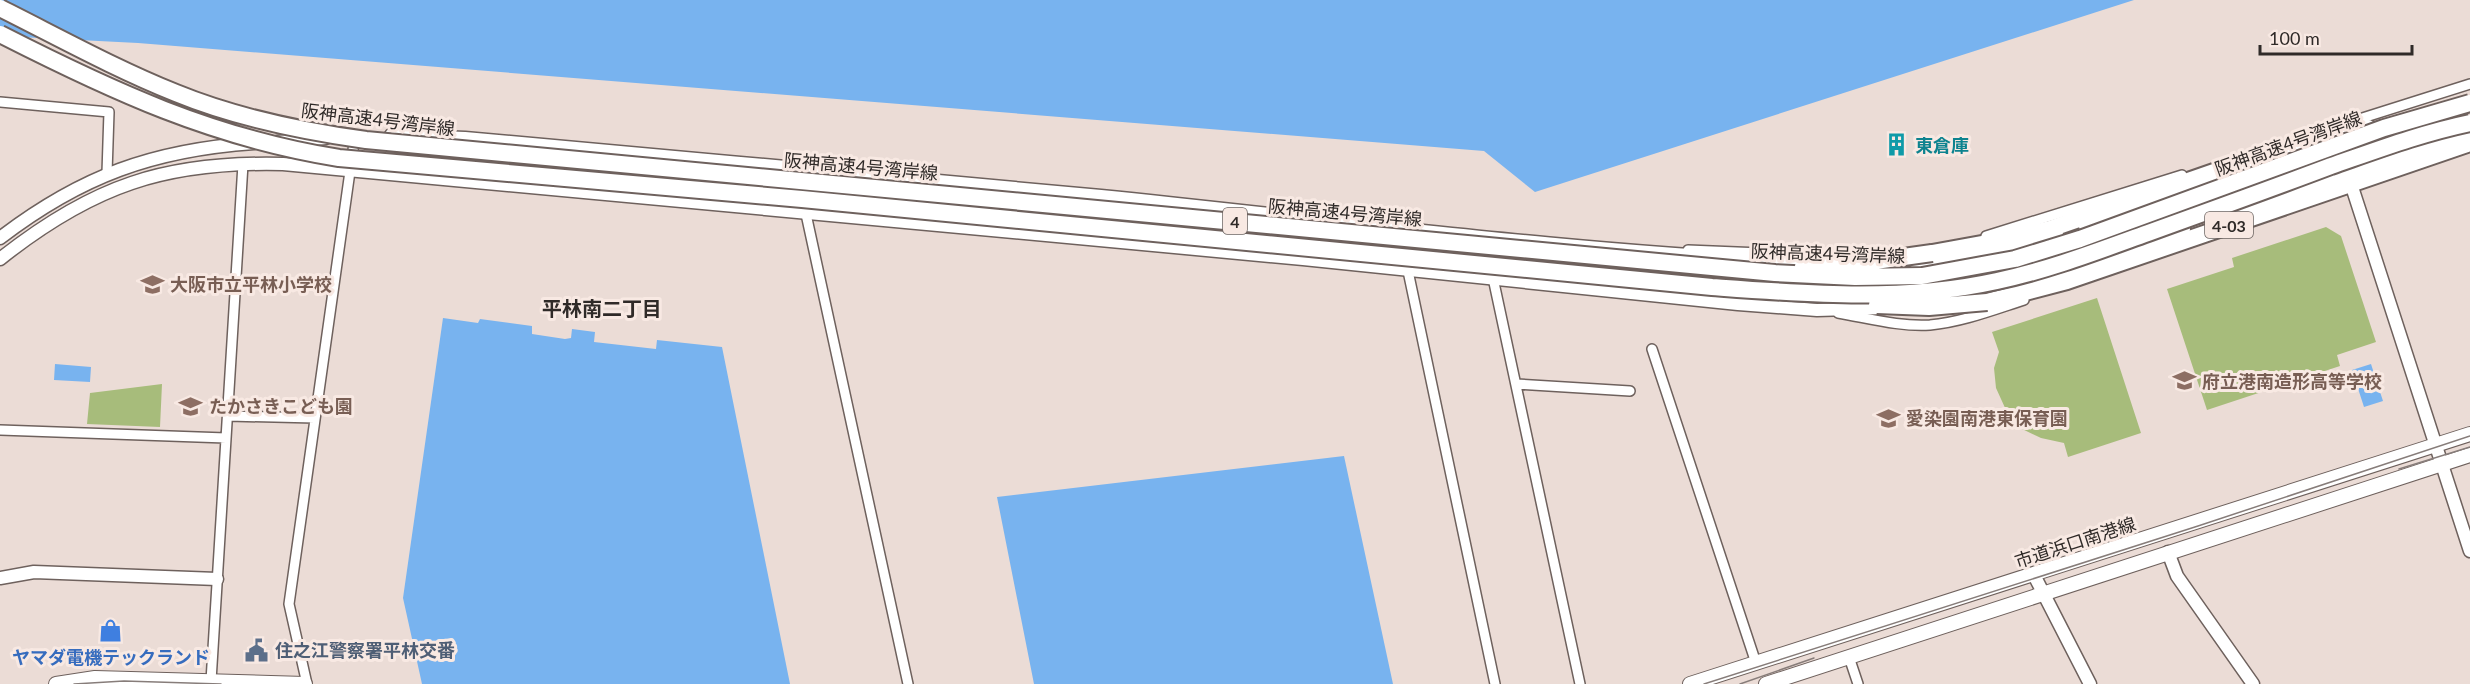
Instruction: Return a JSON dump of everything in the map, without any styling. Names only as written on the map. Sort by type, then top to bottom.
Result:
[{"type":"highway","name":"阪神高速4号湾岸線","points":[[0,8],[126,71],[178,94],[253,118],[320,134],[1775,273],[1855,278],[1922,276],[1984,266],[2049,250],[2384,128],[2470,103]]},
{"type":"highway","name":"阪神高速4号湾岸線","points":[[0,34],[93,81],[198,123],[269,145],[339,158],[802,199],[1712,287],[1865,296],[1932,291],[1996,282],[2058,265],[2391,145],[2470,123]]},
{"type":"highway","points":[[1691,264],[1776,266],[1834,264],[1970,247],[2019,237],[2087,218],[2234,165],[2313,141],[2369,128]]},
{"type":"highway","name":"4-03","points":[[1712,287],[1885,306],[1959,306],[1987,302],[2067,281],[2470,143]]},
{"type":"main road","name":"市道浜口南港線","points":[[1690,684],[2470,434]]},
{"type":"main road","points":[[1766,684],[2470,455]]},
{"type":"main road","points":[[56,684],[95,678],[306,684]]},
{"type":"street","points":[[1634,250],[1708,250],[1851,256],[1923,249],[1997,233],[2470,84]]},
{"type":"street","points":[[0,238],[57,198],[107,173],[157,158],[218,147],[356,136],[465,138],[1098,196],[1428,231],[1743,259],[1854,264],[1912,263],[1947,260],[2047,238],[2470,95]]},
{"type":"street","points":[[0,102],[109,112],[107,173]]},
{"type":"street","points":[[1817,310],[1929,304],[2010,289],[2347,173],[2470,135]]},
{"type":"street","points":[[306,684],[289,604],[356,136]]},
{"type":"street","points":[[0,259],[47,223],[71,208],[124,185],[186,169],[243,164],[283,164],[1270,255],[1408,271],[1817,310],[1905,324],[1928,325],[1955,321],[1993,310],[2470,151]]},
{"type":"street","points":[[211,681],[243,164]]},
{"type":"street","points":[[809,171],[806,214],[908,684]]},
{"type":"street","points":[[2353,190],[2470,551]]},
{"type":"street","points":[[1428,231],[1408,271],[1495,684]]},
{"type":"street","points":[[1493,278],[1580,684]]},
{"type":"street","points":[[1652,349],[1756,663]]},
{"type":"street","points":[[1516,384],[1630,392]]},
{"type":"street","points":[[228,416],[315,418]]},
{"type":"street","points":[[0,430],[226,438]]},
{"type":"street","points":[[2168,552],[2177,576],[2253,684]]},
{"type":"street","points":[[0,578],[34,572],[218,579]]},
{"type":"street","points":[[2034,574],[2090,684]]},
{"type":"street","points":[[1849,657],[1858,684]]},
{"type":"green space","points":[[2326,227],[2341,236],[2376,342],[2337,355],[2340,366],[2207,410],[2167,289],[2234,267],[2232,258]]},
{"type":"green space","points":[[2097,298],[2141,433],[2068,457],[2064,443],[2041,438],[2020,428],[2006,410],[1996,388],[1994,368],[1999,352],[1992,332]]},
{"type":"green space","points":[[162,384],[160,427],[87,424],[90,393]]},
{"type":"water","points":[[0,0],[2134,0],[1535,192],[1484,151],[138,43],[0,36]]},
{"type":"water","points":[[443,318],[478,323],[480,319],[532,326],[532,334],[565,339],[571,338],[572,329],[595,332],[594,342],[656,349],[657,340],[722,347],[790,684],[422,684],[403,598]]},
{"type":"water","points":[[55,364],[91,367],[90,382],[54,380]]},
{"type":"water","points":[[2371,364],[2383,401],[2364,407],[2352,370]]},
{"type":"water","points":[[1344,456],[1393,684],[1034,684],[997,497]]},
{"type":"tram line","points":[[1704,684],[2198,526],[2470,436]]},
{"type":"tram line","points":[[2399,469],[2470,447]]},
{"type":"tram line","points":[[1740,684],[1814,658]]},
{"type":"tram line","points":[[74,684],[124,681],[221,684]]},
{"type":"place","name":"東倉庫","points":[[1897,145]]},
{"type":"place","name":"大阪市立平林小学校","points":[[152,284]]},
{"type":"place","name":"府立港南造形高等学校","points":[[2184,381]]},
{"type":"place","name":"たかさきこども園","points":[[191,406]]},
{"type":"place","name":"愛染園南港東保育園","points":[[1888,418]]},
{"type":"place","name":"ヤマダ電機テックランド","points":[[111,631]]},
{"type":"place","name":"住之江警察署平林交番","points":[[257,650]]},
{"type":"district","name":"平林南二丁目","points":[[602,308]]}]
